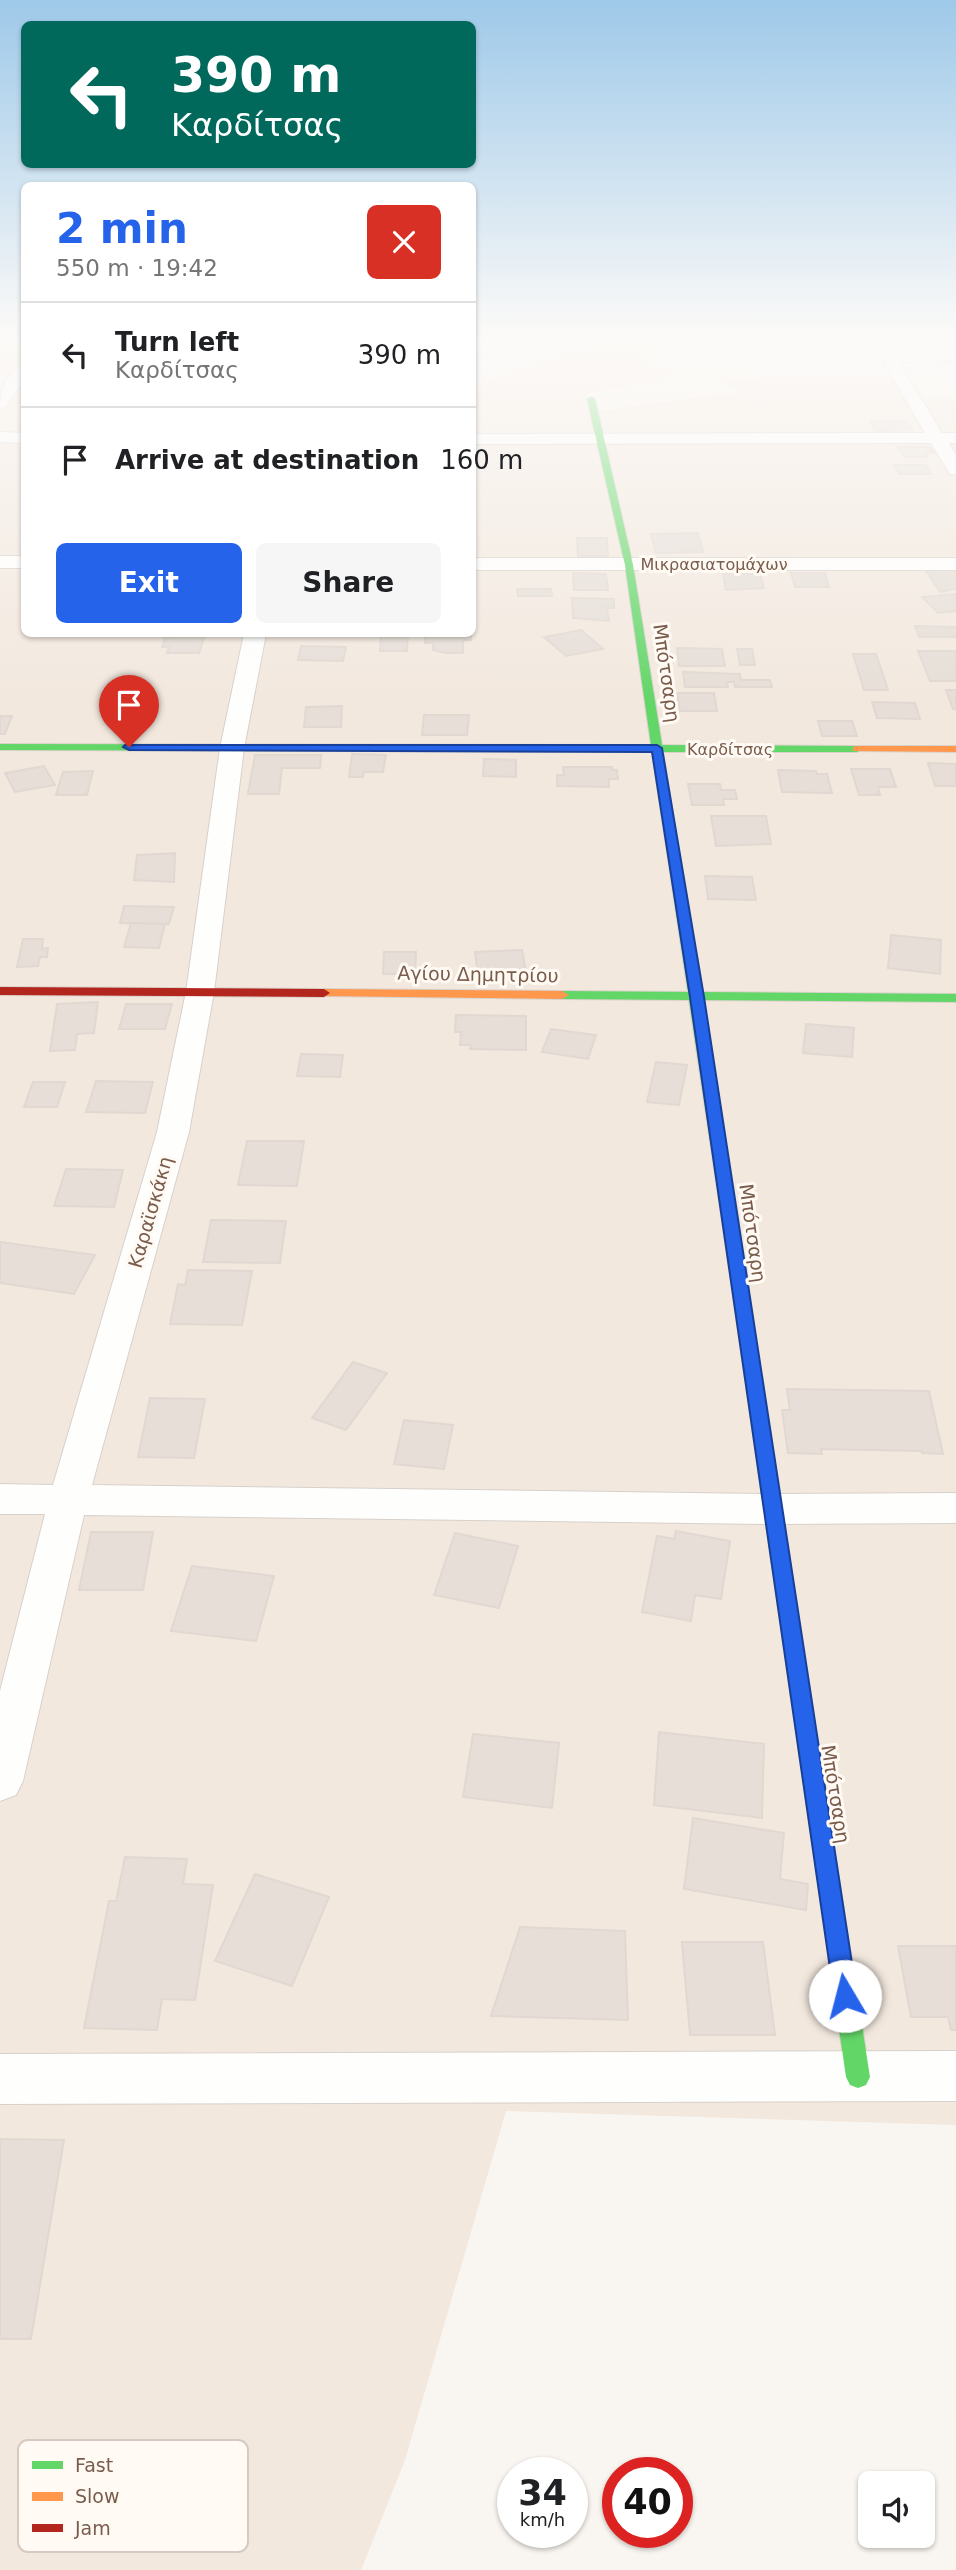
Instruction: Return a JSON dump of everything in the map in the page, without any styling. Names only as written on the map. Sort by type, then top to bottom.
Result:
[{"type":"street","name":"Μπότσαρη","points":[[605,459],[629,565],[697,997],[858,2077]]},
{"type":"street","points":[[0,562],[21,562]]},
{"type":"street","name":"Μικρασιατομάχων","points":[[476,564],[956,564]]},
{"type":"street","name":"Καραϊσκάκη","points":[[0,1782],[68,1500],[173,1132],[200,992],[232,748],[254,637]]},
{"type":"street","name":"Καρδίτσας","points":[[0,747],[956,749]]},
{"type":"street","name":"Αγίου Δημητρίου","points":[[0,991],[956,999]]},
{"type":"street","points":[[0,1499],[772,1509],[956,1508]]},
{"type":"street","points":[[0,2080],[956,2076]]},
{"type":"shaded area","points":[[0,459],[21,459],[21,637],[476,637],[476,459],[956,459],[956,2125],[506,2111],[405,2460],[361,2570],[0,2570]]},
{"type":"building","points":[[894,465],[926,465],[931,474],[899,474]]},
{"type":"building","points":[[698,533],[703,552],[656,553],[651,534]]},
{"type":"building","points":[[577,538],[607,538],[608,556],[578,556]]},
{"type":"building","points":[[924,568],[956,568],[956,589],[940,592]]},
{"type":"building","points":[[573,573],[606,574],[608,590],[574,590]]},
{"type":"building","points":[[791,573],[825,573],[829,587],[795,587]]},
{"type":"building","points":[[723,574],[760,574],[764,588],[726,590]]},
{"type":"building","points":[[517,589],[551,589],[552,596],[518,596]]},
{"type":"building","points":[[956,594],[956,611],[938,613],[922,597]]},
{"type":"building","points":[[572,598],[614,599],[614,608],[607,608],[609,621],[573,618]]},
{"type":"building","points":[[915,626],[956,627],[956,637],[919,637]]},
{"type":"building","points":[[581,630],[603,649],[566,656],[544,637]]},
{"type":"building","points":[[165,637],[204,637],[199,653],[167,653],[169,647],[162,647]]},
{"type":"building","points":[[381,637],[408,637],[407,651],[380,651]]},
{"type":"building","points":[[425,637],[471,637],[471,640],[463,640],[463,653],[433,650],[433,643],[425,643]]},
{"type":"building","points":[[301,646],[346,647],[343,661],[298,660]]},
{"type":"building","points":[[677,648],[722,649],[725,666],[679,666]]},
{"type":"building","points":[[737,649],[752,649],[755,665],[740,665]]},
{"type":"building","points":[[918,651],[956,651],[956,681],[930,681]]},
{"type":"building","points":[[853,654],[876,654],[888,690],[864,690]]},
{"type":"building","points":[[683,672],[740,674],[741,680],[770,680],[772,687],[735,687],[734,682],[727,682],[728,687],[685,687]]},
{"type":"building","points":[[946,690],[956,690],[956,709],[953,709]]},
{"type":"building","points":[[677,693],[714,693],[717,711],[680,711]]},
{"type":"building","points":[[872,702],[915,703],[920,719],[877,718]]},
{"type":"building","points":[[342,706],[341,727],[304,727],[306,707]]},
{"type":"building","points":[[424,715],[469,715],[467,735],[422,735]]},
{"type":"building","points":[[0,716],[12,716],[5,734],[0,734]]},
{"type":"building","points":[[818,721],[852,721],[857,736],[822,736]]},
{"type":"building","points":[[352,754],[386,755],[383,772],[364,772],[363,777],[349,777]]},
{"type":"building","points":[[255,755],[321,755],[320,768],[282,768],[279,794],[248,794]]},
{"type":"building","points":[[484,759],[516,760],[516,777],[483,776]]},
{"type":"building","points":[[928,763],[956,764],[956,786],[935,786]]},
{"type":"building","points":[[44,766],[55,785],[15,792],[5,773]]},
{"type":"building","points":[[563,767],[612,767],[612,770],[617,770],[618,779],[609,779],[609,787],[557,786],[557,775],[564,775]]},
{"type":"building","points":[[851,769],[890,769],[896,787],[878,787],[880,795],[859,795]]},
{"type":"building","points":[[778,770],[827,774],[832,793],[782,792]]},
{"type":"building","points":[[93,771],[87,795],[56,795],[63,772]]},
{"type":"building","points":[[688,784],[720,784],[721,790],[735,790],[737,799],[723,799],[724,805],[692,805]]},
{"type":"building","points":[[711,816],[766,816],[771,844],[716,846]]},
{"type":"building","points":[[175,853],[174,882],[134,880],[137,855]]},
{"type":"building","points":[[705,876],[752,877],[756,900],[708,899]]},
{"type":"building","points":[[124,906],[174,907],[169,924],[120,923]]},
{"type":"building","points":[[131,923],[165,924],[159,948],[124,947]]},
{"type":"building","points":[[891,935],[941,940],[940,974],[888,968]]},
{"type":"building","points":[[23,939],[43,939],[42,949],[48,948],[47,957],[40,957],[38,966],[17,967]]},
{"type":"building","points":[[522,950],[526,972],[478,974],[475,952]]},
{"type":"building","points":[[384,952],[416,952],[415,974],[383,974]]},
{"type":"building","points":[[98,1002],[94,1033],[77,1034],[75,1050],[50,1051],[57,1004]]},
{"type":"building","points":[[126,1004],[172,1004],[165,1029],[119,1029]]},
{"type":"building","points":[[456,1015],[526,1016],[526,1050],[470,1049],[471,1045],[460,1045],[461,1032],[455,1032]]},
{"type":"building","points":[[806,1024],[854,1028],[852,1057],[803,1053]]},
{"type":"building","points":[[551,1029],[596,1035],[588,1059],[542,1052]]},
{"type":"building","points":[[301,1054],[343,1055],[340,1077],[297,1076]]},
{"type":"building","points":[[656,1062],[687,1065],[679,1105],[647,1102]]},
{"type":"building","points":[[96,1081],[153,1082],[145,1113],[86,1112]]},
{"type":"building","points":[[33,1082],[65,1082],[57,1107],[24,1107]]},
{"type":"building","points":[[247,1141],[304,1141],[297,1186],[238,1185]]},
{"type":"building","points":[[66,1169],[123,1170],[114,1207],[54,1206]]},
{"type":"building","points":[[211,1220],[286,1221],[280,1263],[203,1262]]},
{"type":"building","points":[[0,1242],[95,1255],[74,1294],[0,1283]]},
{"type":"building","points":[[188,1270],[252,1271],[242,1325],[170,1324],[178,1284],[185,1285]]},
{"type":"building","points":[[353,1362],[387,1373],[346,1430],[312,1418]]},
{"type":"building","points":[[787,1389],[929,1391],[943,1454],[922,1451],[821,1449],[822,1454],[788,1453],[782,1410],[790,1410]]},
{"type":"building","points":[[150,1398],[205,1399],[194,1458],[138,1457]]},
{"type":"building","points":[[404,1420],[453,1425],[444,1469],[394,1464]]},
{"type":"building","points":[[676,1531],[730,1541],[721,1599],[695,1595],[691,1621],[642,1612],[657,1536],[674,1539]]},
{"type":"building","points":[[91,1532],[153,1532],[143,1590],[79,1590]]},
{"type":"building","points":[[455,1533],[518,1546],[499,1608],[434,1595]]},
{"type":"building","points":[[192,1566],[274,1576],[256,1641],[171,1631]]},
{"type":"building","points":[[659,1732],[764,1744],[762,1818],[654,1805]]},
{"type":"building","points":[[473,1734],[559,1743],[552,1808],[463,1797]]},
{"type":"building","points":[[693,1818],[784,1833],[780,1879],[808,1884],[806,1910],[684,1889]]},
{"type":"building","points":[[125,1857],[187,1859],[183,1884],[213,1885],[195,2000],[162,1999],[157,2030],[84,2028],[109,1901],[116,1901]]},
{"type":"building","points":[[255,1874],[329,1897],[292,1986],[215,1961]]},
{"type":"building","points":[[520,1927],[625,1931],[628,2020],[491,2016]]},
{"type":"building","points":[[682,1942],[763,1942],[775,2035],[690,2035]]},
{"type":"building","points":[[898,1946],[956,1946],[956,2030],[951,2030],[948,2017],[911,2017]]},
{"type":"building","points":[[0,2139],[64,2140],[31,2339],[0,2339]]},
{"type":"traffic: fast","points":[[605,459],[629,565],[738,1275]]},
{"type":"traffic: fast","points":[[0,747],[857,749]]},
{"type":"traffic: fast","points":[[562,995],[956,998]]},
{"type":"traffic: fast","points":[[810,1758],[858,2077]]},
{"type":"traffic: slow","points":[[857,749],[956,749]]},
{"type":"traffic: slow","points":[[324,993],[562,995]]},
{"type":"traffic: slow","points":[[738,1275],[810,1758]]},
{"type":"traffic: jam","points":[[0,991],[324,993]]},
{"type":"route","points":[[129,747],[657,748],[697,997],[845,1996]]}]
